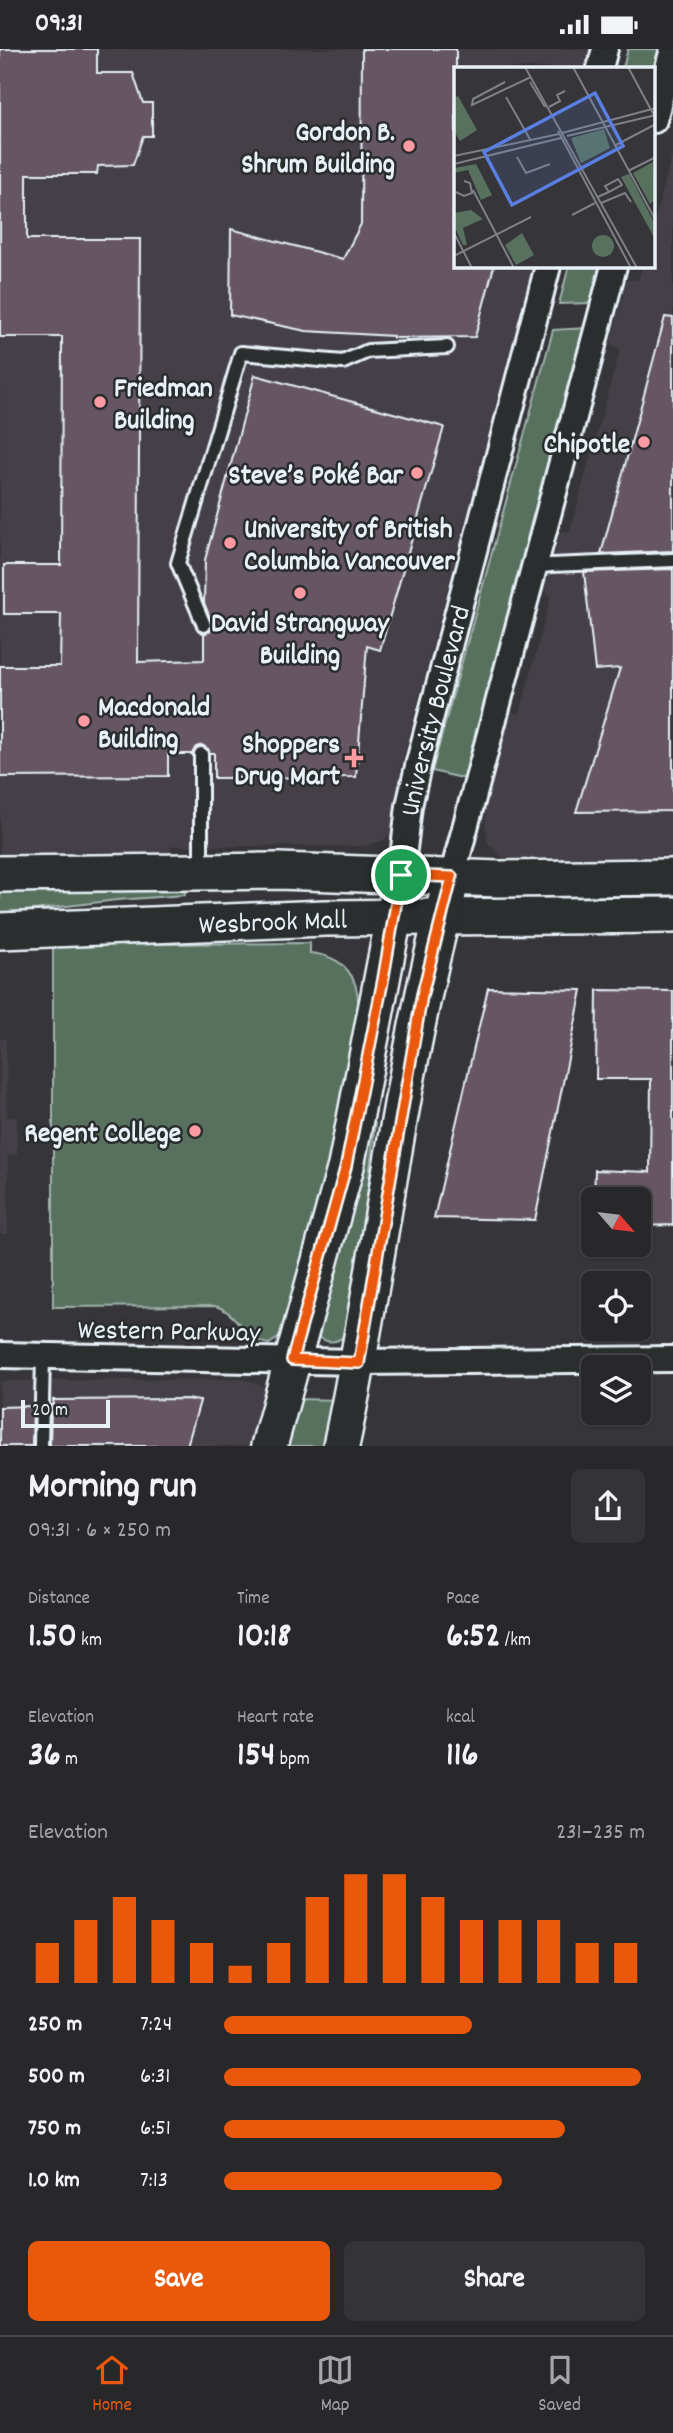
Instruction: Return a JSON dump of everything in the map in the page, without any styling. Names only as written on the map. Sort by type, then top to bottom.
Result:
[{"type":"main road","name":"Wesbrook Mall","points":[[0,874],[279,871],[499,879],[673,877]]},
{"type":"main road","name":"University Boulevard","points":[[269,1446],[346,1166],[401,875]]},
{"type":"main road","name":"University Boulevard","points":[[341,1446],[359,1363],[422,995],[452,877]]},
{"type":"main road","name":"Wesbrook Mall","points":[[0,931],[394,917],[673,915]]},
{"type":"street","points":[[600,67],[606,49]]},
{"type":"street","points":[[656,113],[673,49]]},
{"type":"street","name":"University Boulevard","points":[[401,875],[409,806],[419,762],[547,268]]},
{"type":"street","name":"University Boulevard","points":[[452,877],[613,268]]},
{"type":"street","name":"Western Parkway","points":[[0,1355],[359,1363],[673,1359]]},
{"type":"lane","points":[[204,625],[178,563],[241,353],[343,362],[368,351],[447,347]]},
{"type":"lane","points":[[535,568],[673,560]]},
{"type":"lane","points":[[201,754],[201,871]]},
{"type":"lane","points":[[41,1446],[43,1356]]},
{"type":"shaded area","name":"University of British Columbia Vancouver","points":[[0,49],[590,49],[584,67],[454,67],[454,268],[531,268],[400,769],[402,787],[391,833],[384,840],[365,846],[171,846],[170,855],[0,857]]},
{"type":"shaded area","points":[[673,151],[673,868],[534,870],[533,859],[502,857],[488,843],[485,823],[487,794],[510,712],[520,713],[551,596],[544,591],[560,532],[570,531],[620,349],[610,344],[627,280],[638,280],[641,268],[656,268],[656,215]]},
{"type":"shaded area","name":"Regent College","points":[[0,1039],[6,1039],[7,1117],[17,1117],[17,1155],[8,1156],[8,1234],[0,1234]]},
{"type":"shaded area","points":[[244,1379],[263,1386],[268,1398],[257,1446],[0,1446],[0,1381]]},
{"type":"green space","points":[[628,49],[662,49],[656,72],[656,67],[623,67]]},
{"type":"green space","points":[[568,268],[602,268],[593,303],[559,304]]},
{"type":"green space","points":[[586,328],[466,779],[432,771],[553,330]]},
{"type":"green space","points":[[184,888],[185,895],[0,914],[0,890]]},
{"type":"green space","name":"Regent College","points":[[310,943],[310,953],[332,958],[347,970],[356,987],[358,1009],[325,1187],[283,1335],[269,1344],[260,1341],[230,1314],[215,1306],[53,1307],[53,945]]},
{"type":"green space","points":[[368,1122],[375,1123],[361,1252],[348,1332],[337,1341],[329,1341],[316,1336]]},
{"type":"green space","points":[[297,1399],[341,1400],[329,1446],[285,1446]]},
{"type":"building","points":[[0,49],[97,49],[97,73],[133,73],[143,103],[152,103],[152,136],[143,136],[133,165],[98,166],[97,174],[27,174],[27,239],[140,239],[138,662],[204,660],[204,634],[210,631],[213,625],[204,603],[205,560],[255,375],[444,427],[380,650],[367,646],[356,777],[214,778],[214,753],[210,753],[202,745],[196,747],[192,754],[168,754],[168,776],[0,777],[0,666],[60,666],[61,614],[4,614],[4,565],[61,565],[62,337],[0,337]]},
{"type":"building","name":"Gordon B. Shrum Building","points":[[362,49],[456,49],[454,268],[493,268],[475,337],[393,338],[306,331],[230,315],[231,229],[343,259],[361,224]]},
{"type":"building","points":[[665,317],[673,318],[673,551],[601,554]]},
{"type":"building","points":[[673,569],[673,811],[576,812],[620,668],[595,670],[584,572]]},
{"type":"building","points":[[488,988],[582,990],[535,1220],[434,1218]]},
{"type":"building","points":[[597,990],[673,991],[673,1225],[651,1226],[651,1187],[594,1187],[595,1170],[650,1172],[651,1079],[596,1079]]},
{"type":"building","points":[[53,1400],[200,1401],[187,1446],[50,1446]]},
{"type":"building","points":[[33,1406],[32,1446],[0,1446],[0,1407]]},
{"type":"place","name":"Gordon B. Shrum Building","points":[[409,146]]},
{"type":"place","name":"Friedman Building","points":[[100,402]]},
{"type":"place","name":"Chipotle","points":[[644,442]]},
{"type":"place","name":"Steve’s Poké Bar","points":[[417,473]]},
{"type":"place","name":"University of British Columbia Vancouver","points":[[230,543]]},
{"type":"place","name":"David Strangway Building","points":[[300,593]]},
{"type":"place","name":"Macdonald Building","points":[[84,721]]},
{"type":"place","name":"Shoppers Drug Mart","points":[[354,758]]},
{"type":"place","name":"Regent College","points":[[195,1131]]},
{"type":"route","points":[[401,875],[452,877],[422,995],[359,1363],[292,1360],[346,1166],[401,875]]}]
